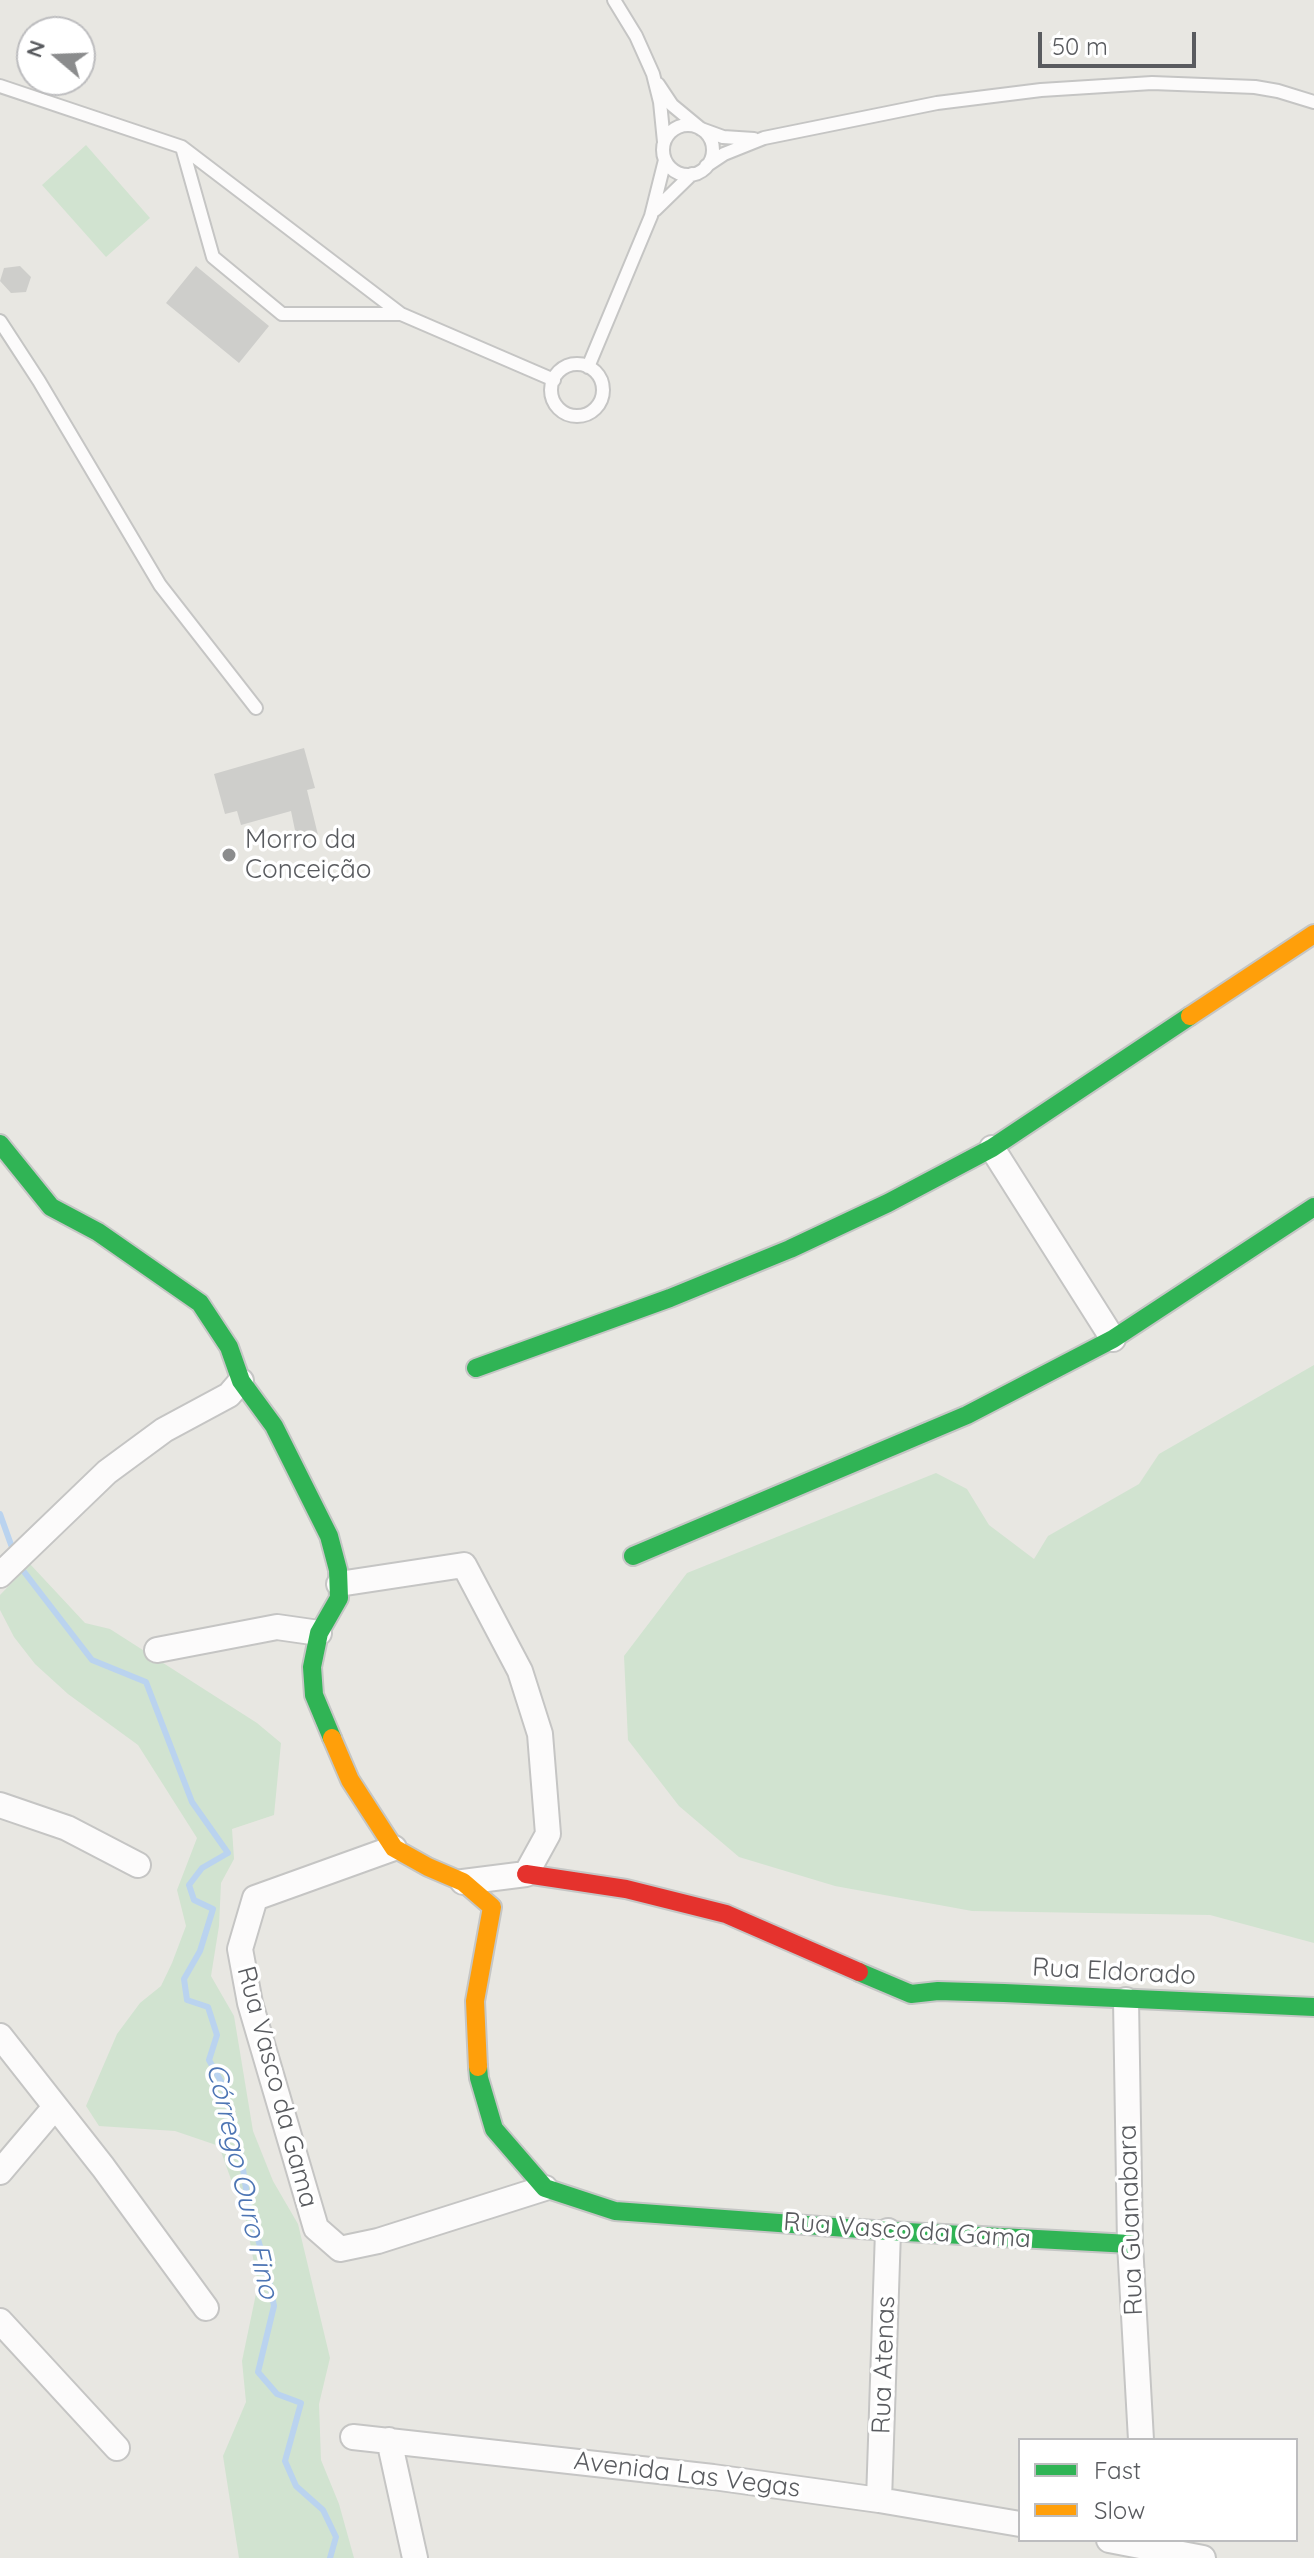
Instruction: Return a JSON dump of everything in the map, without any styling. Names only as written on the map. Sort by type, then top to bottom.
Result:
[{"type":"street","points":[[476,1368],[670,1298],[790,1249],[888,1203],[992,1148],[1314,934]]},
{"type":"street","points":[[0,1144],[51,1207],[98,1232],[200,1303],[229,1347],[241,1381],[274,1426],[329,1536],[338,1570],[339,1598],[319,1633],[312,1667],[314,1695],[350,1780],[394,1848],[463,1882],[492,1907],[475,2001],[479,2078],[494,2129],[545,2188]]},
{"type":"street","points":[[992,1148],[1113,1339]]},
{"type":"street","points":[[633,1556],[967,1415],[1113,1339],[1314,1207]]},
{"type":"street","points":[[3,1573],[107,1472],[164,1430],[229,1395],[241,1381]]},
{"type":"street","points":[[339,1584],[464,1565],[520,1671],[540,1734],[548,1834],[526,1874],[463,1882]]},
{"type":"street","points":[[157,1650],[277,1627],[319,1633]]},
{"type":"street","points":[[0,1805],[67,1828],[138,1865]]},
{"type":"street","name":"Rua Vasco da Gama","points":[[394,1848],[255,1898],[240,1949],[250,2003],[316,2228],[340,2249],[378,2241],[545,2188],[615,2211],[888,2231],[1130,2244]]},
{"type":"street","name":"Rua Eldorado","points":[[526,1874],[626,1889],[726,1914],[911,1994],[938,1991],[1314,2007]]},
{"type":"street","name":"Rua Guanabara","points":[[1126,2000],[1130,2244],[1141,2438]]},
{"type":"street","points":[[0,2036],[103,2167],[206,2308]]},
{"type":"street","points":[[0,2172],[55,2107]]},
{"type":"street","name":"Rua Atenas","points":[[879,2500],[888,2231]]},
{"type":"street","points":[[0,2321],[117,2448]]},
{"type":"street","name":"Avenida Las Vegas","points":[[353,2437],[713,2477],[1018,2524]]},
{"type":"street","points":[[389,2440],[415,2558]]},
{"type":"street","points":[[1124,2542],[1203,2558]]},
{"type":"lane","points":[[614,0],[672,105],[701,129],[711,143],[710,159],[706,166]]},
{"type":"lane","points":[[588,367],[651,216],[665,160],[660,102],[653,74]]},
{"type":"lane","points":[[664,143],[679,126],[695,126],[735,139],[764,138],[937,103],[1094,85],[1152,83],[1255,87],[1314,102]]},
{"type":"lane","points":[[0,86],[182,147],[401,314],[554,380]]},
{"type":"lane","points":[[651,216],[664,199],[692,174],[724,154],[764,138]]},
{"type":"lane","points":[[182,147],[213,257],[282,314],[401,314]]},
{"type":"lane","points":[[665,160],[673,170],[692,174]]},
{"type":"lane","points":[[0,321],[160,585],[256,708]]},
{"type":"lane","points":[[569,365],[588,367],[598,375],[603,385],[599,405],[591,413],[580,416],[560,410],[551,390],[554,380],[569,365]]},
{"type":"green space","points":[[86,145],[150,218],[106,257],[42,185]]},
{"type":"green space","points":[[1314,1365],[1314,1943],[1210,1915],[972,1911],[835,1886],[739,1857],[679,1806],[628,1740],[624,1656],[687,1573],[936,1473],[967,1489],[989,1525],[1034,1559],[1048,1536],[1139,1484],[1159,1454]]},
{"type":"green space","points":[[30,1564],[85,1623],[110,1629],[257,1723],[281,1743],[274,1815],[232,1829],[234,1859],[221,1883],[219,1926],[211,1976],[234,2016],[253,2131],[273,2181],[298,2224],[330,2358],[319,2404],[321,2460],[339,2504],[354,2558],[239,2558],[223,2456],[246,2402],[242,2361],[258,2284],[246,2221],[219,2146],[175,2131],[99,2126],[86,2106],[117,2034],[140,2003],[161,1986],[172,1963],[186,1926],[177,1890],[197,1838],[138,1745],[68,1694],[35,1664],[14,1637],[0,1610],[0,1595]]},
{"type":"building","points":[[20,266],[31,277],[26,292],[11,293],[0,281],[4,268]]},
{"type":"building","points":[[196,266],[269,326],[239,363],[166,303]]},
{"type":"building","points":[[304,748],[315,788],[307,790],[318,835],[297,840],[291,811],[241,825],[237,811],[225,814],[214,774]]},
{"type":"waterway","name":"Córrego Ouro Fino","points":[[0,1514],[14,1553]]},
{"type":"waterway","name":"Córrego Ouro Fino","points":[[18,1564],[92,1660],[146,1682],[192,1802],[228,1853],[202,1868],[189,1885],[194,1900],[213,1909],[200,1951],[184,1979],[187,2000],[208,2007],[217,2035],[209,2060],[223,2085],[240,2150],[249,2208],[268,2274],[274,2306],[258,2372],[277,2394],[301,2403],[285,2461],[296,2486],[323,2510],[336,2537],[330,2558]]},
{"type":"traffic: fast","points":[[476,1368],[670,1298],[790,1249],[888,1203],[992,1148],[1190,1016]]},
{"type":"traffic: fast","points":[[0,1144],[51,1207],[98,1232],[200,1303],[229,1347],[241,1381],[274,1426],[329,1536],[338,1570],[339,1598],[319,1633],[312,1667],[314,1695],[332,1738]]},
{"type":"traffic: fast","points":[[633,1556],[967,1415],[1113,1339],[1314,1207]]},
{"type":"traffic: fast","points":[[859,1972],[911,1994],[938,1991],[1004,1993],[1314,2007]]},
{"type":"traffic: fast","points":[[478,2067],[494,2129],[545,2188],[615,2211],[888,2231],[1130,2244]]},
{"type":"traffic: slow","points":[[1190,1016],[1314,934]]},
{"type":"traffic: slow","points":[[332,1738],[350,1780],[394,1848],[463,1882],[492,1907],[475,2001],[478,2067]]},
{"type":"traffic: jam","points":[[526,1874],[626,1889],[726,1914],[859,1972]]},
{"type":"place","name":"Morro da Conceição","points":[[229,855]]}]
